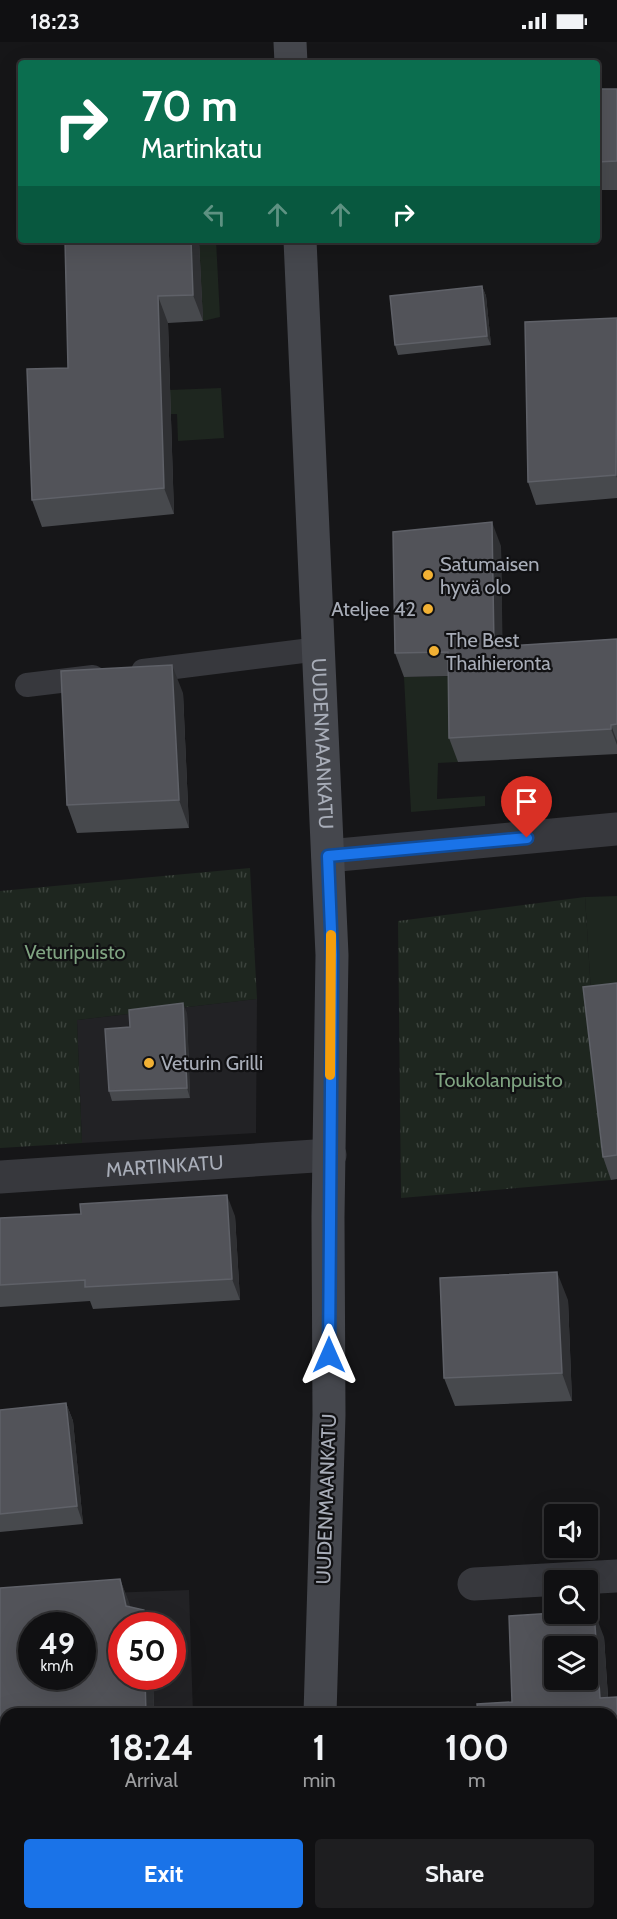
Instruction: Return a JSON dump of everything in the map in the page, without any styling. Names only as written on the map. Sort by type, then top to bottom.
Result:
[{"type":"main road","points":[[290,42],[291,60]]},
{"type":"main road","name":"UUDENMAANKATU","points":[[300,243],[332,955],[329,1415],[320,1708]]},
{"type":"street","points":[[328,856],[617,829]]},
{"type":"street","name":"MARTINKATU","points":[[0,1177],[330,1155]]},
{"type":"street","points":[[474,1584],[617,1576]]},
{"type":"lane","points":[[27,685],[319,649]]},
{"type":"shaded area","points":[[257,999],[256,1133],[82,1143],[77,1020]]},
{"type":"shaded area","points":[[189,1590],[193,1708],[0,1708],[0,1597]]},
{"type":"green space","points":[[199,243],[216,243],[220,317],[203,321]]},
{"type":"green space","points":[[221,388],[224,438],[178,441],[177,414],[170,414],[169,390]]},
{"type":"green space","points":[[456,676],[458,762],[438,763],[437,799],[485,796],[485,806],[411,812],[404,677]]},
{"type":"green space","name":"Veturipuisto","points":[[250,868],[257,999],[77,1020],[82,1143],[0,1148],[0,891]]},
{"type":"green space","points":[[617,896],[617,1007],[592,1009],[585,897]]},
{"type":"green space","name":"Toukolanpuisto","points":[[585,897],[592,1009],[611,1180],[401,1198],[398,921]]},
{"type":"building","points":[[600,89],[617,89],[617,161],[600,162]]},
{"type":"building","points":[[65,243],[191,243],[193,295],[158,296],[164,488],[32,500],[27,369],[68,368]]},
{"type":"building","points":[[482,286],[487,336],[395,345],[390,296]]},
{"type":"building","points":[[617,318],[616,475],[528,482],[525,322]]},
{"type":"building","points":[[492,522],[494,647],[617,639],[617,724],[611,725],[611,729],[449,738],[448,652],[395,653],[393,532]]},
{"type":"building","points":[[172,665],[179,800],[67,805],[61,671]]},
{"type":"building","points":[[617,983],[617,1155],[603,1157],[583,987]]},
{"type":"building","name":"Veturin Grilli","points":[[183,1003],[187,1088],[109,1091],[105,1029],[130,1027],[129,1010]]},
{"type":"building","points":[[227,1195],[232,1279],[85,1287],[85,1280],[0,1285],[0,1218],[81,1214],[80,1204]]},
{"type":"building","points":[[557,1272],[562,1373],[444,1378],[440,1278]]},
{"type":"building","points":[[66,1403],[77,1506],[0,1514],[0,1410]]},
{"type":"building","points":[[120,1579],[126,1606],[144,1610],[144,1612],[108,1612],[108,1690],[145,1690],[146,1708],[0,1708],[0,1588]]},
{"type":"building","points":[[544,1614],[544,1624],[595,1624],[596,1636],[544,1636],[544,1690],[598,1690],[598,1669],[600,1698],[617,1697],[617,1708],[477,1708],[477,1704],[512,1702],[509,1616]]},
{"type":"slow traffic","points":[[330,1075],[331,935]]},
{"type":"place","name":"Satumaisen hyvä olo","points":[[428,575]]},
{"type":"place","name":"Ateljee 42","points":[[428,609]]},
{"type":"place","name":"The Best Thaihieronta","points":[[434,651]]},
{"type":"place","name":"Veturin Grilli","points":[[149,1063]]},
{"type":"route","points":[[329,1355],[328,1217],[332,955],[328,856],[527,838]]}]
